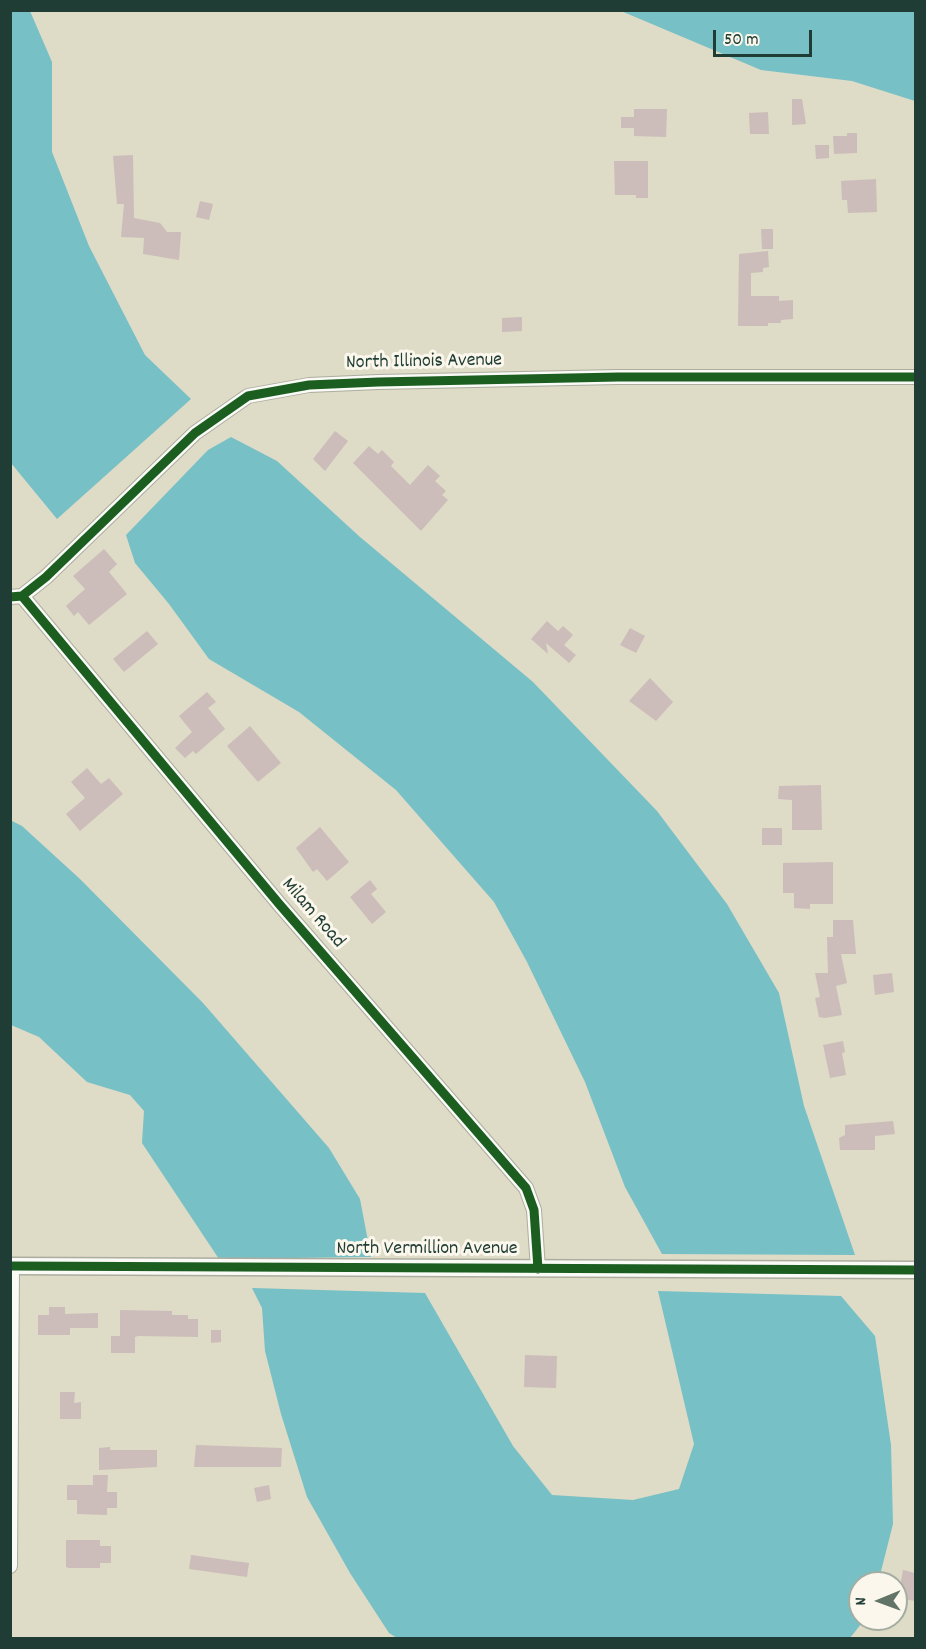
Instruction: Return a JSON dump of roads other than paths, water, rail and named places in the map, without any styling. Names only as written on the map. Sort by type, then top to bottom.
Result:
[{"type":"street","name":"North Illinois Avenue","points":[[16,597],[112,514],[195,433],[248,396],[309,385],[378,382],[618,377],[915,377]]},
{"type":"street","name":"Milam Road","points":[[16,597],[526,1188],[534,1210],[538,1269]]},
{"type":"street","name":"North Vermillion Avenue","points":[[11,1266],[915,1270]]},
{"type":"street","points":[[10,1566],[11,1266]]},
{"type":"water","points":[[10,11],[30,11],[52,62],[52,152],[89,246],[145,355],[191,399],[57,519],[11,463]]},
{"type":"water","points":[[621,11],[915,11],[915,101],[852,81],[761,70]]},
{"type":"water","points":[[231,437],[277,461],[360,537],[533,682],[657,811],[727,904],[779,993],[804,1106],[855,1255],[662,1254],[625,1187],[585,1082],[527,962],[494,902],[396,790],[299,712],[209,659],[169,604],[135,563],[126,535],[208,450]]},
{"type":"water","points":[[10,820],[22,826],[80,879],[203,1003],[329,1148],[360,1199],[371,1257],[219,1259],[142,1143],[144,1111],[130,1095],[87,1082],[39,1037],[11,1025]]},
{"type":"water","points":[[252,1288],[425,1293],[513,1446],[552,1495],[633,1500],[679,1489],[694,1444],[658,1291],[841,1296],[875,1336],[891,1445],[893,1524],[881,1571],[848,1571],[848,1631],[856,1631],[850,1638],[397,1638],[389,1633],[350,1573],[307,1497],[281,1414],[265,1351],[262,1308]]}]
